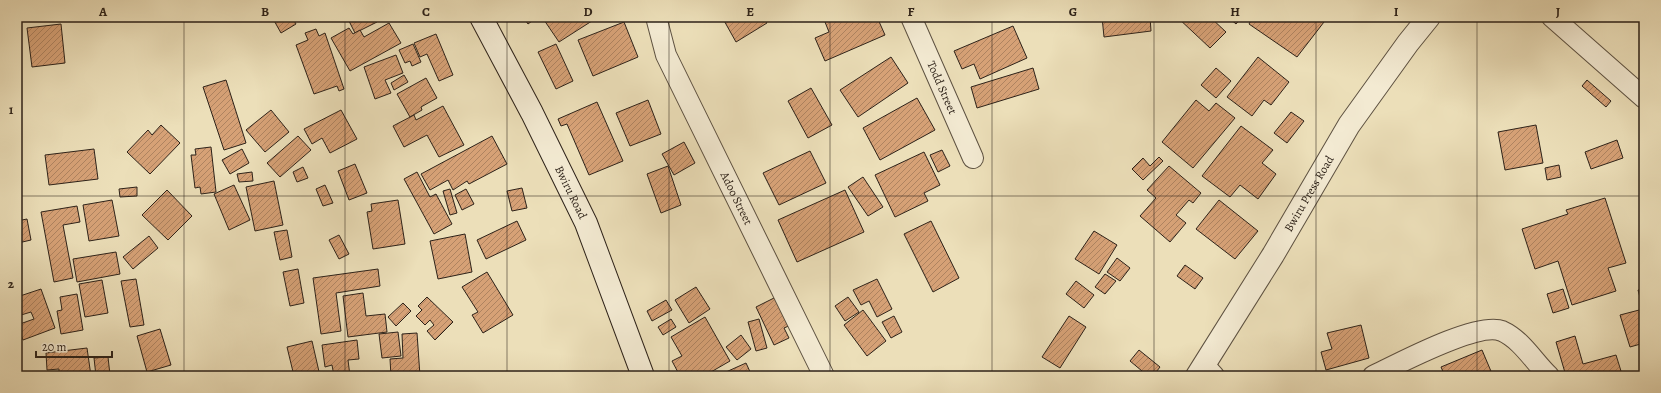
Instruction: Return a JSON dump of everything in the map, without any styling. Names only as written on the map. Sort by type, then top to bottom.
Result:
[{"type":"street","name":"Bwiru Road","points":[[481,17],[532,113],[586,223],[643,376]]},
{"type":"street","name":"Adoo Street","points":[[656,17],[666,55],[824,376]]},
{"type":"street","name":"Todd Street","points":[[911,17],[973,158]]},
{"type":"street","name":"Bwiru Press Road","points":[[1205,372],[1349,125],[1408,43],[1429,17]]},
{"type":"street","points":[[1552,17],[1644,98]]},
{"type":"street","points":[[1373,376],[1449,341],[1482,330],[1502,331],[1519,343],[1549,376]]},
{"type":"building","points":[[272,17],[292,17],[296,24],[281,33]]},
{"type":"building","points":[[347,17],[377,17],[375,18],[377,22],[355,33]]},
{"type":"building","points":[[523,17],[535,17],[536,18],[528,24]]},
{"type":"building","points":[[542,17],[594,17],[595,19],[559,42]]},
{"type":"building","points":[[722,17],[763,17],[767,23],[736,42]]},
{"type":"building","points":[[823,17],[877,17],[885,35],[825,61],[815,38],[829,32]]},
{"type":"building","points":[[1102,17],[1150,17],[1151,31],[1104,37]]},
{"type":"building","points":[[1177,17],[1210,17],[1226,32],[1210,48]]},
{"type":"building","points":[[1228,17],[1242,17],[1236,24]]},
{"type":"building","points":[[1253,17],[1318,17],[1324,22],[1297,57],[1249,24]]},
{"type":"building","points":[[624,22],[638,57],[593,76],[578,40]]},
{"type":"building","points":[[389,23],[401,43],[350,71],[331,38],[349,28],[353,34],[360,30],[364,37]]},
{"type":"building","points":[[61,24],[65,63],[32,67],[27,28]]},
{"type":"building","points":[[1013,26],[1027,58],[980,79],[974,64],[962,69],[954,51]]},
{"type":"building","points":[[316,29],[319,36],[325,33],[344,89],[339,91],[337,86],[314,94],[296,45],[308,40],[305,33]]},
{"type":"building","points":[[436,34],[453,75],[439,81],[427,54],[420,57],[414,43]]},
{"type":"building","points":[[413,44],[421,62],[412,66],[410,61],[405,63],[399,50]]},
{"type":"building","points":[[556,44],[573,81],[556,89],[538,52]]},
{"type":"building","points":[[396,55],[403,73],[385,80],[391,93],[375,99],[364,67]]},
{"type":"building","points":[[891,57],[908,83],[858,117],[840,90]]},
{"type":"building","points":[[1258,57],[1289,82],[1271,105],[1264,100],[1252,116],[1227,97]]},
{"type":"building","points":[[1033,68],[1039,89],[977,108],[971,87]]},
{"type":"building","points":[[1216,68],[1231,81],[1216,98],[1201,85]]},
{"type":"building","points":[[404,75],[408,82],[394,90],[391,83]]},
{"type":"building","points":[[426,78],[437,98],[421,107],[422,110],[410,117],[397,94]]},
{"type":"building","points":[[226,80],[246,143],[224,150],[203,87]]},
{"type":"building","points":[[1587,80],[1611,101],[1606,107],[1582,86]]},
{"type":"building","points":[[811,88],[832,125],[808,138],[788,101]]},
{"type":"building","points":[[917,98],[935,130],[880,160],[863,128]]},
{"type":"building","points":[[648,100],[661,134],[630,146],[616,113]]},
{"type":"building","points":[[1196,100],[1209,111],[1216,103],[1235,118],[1193,168],[1162,142]]},
{"type":"building","points":[[597,102],[623,161],[589,175],[567,124],[561,126],[558,119]]},
{"type":"building","points":[[443,106],[464,145],[439,157],[427,135],[404,147],[393,126],[414,115],[416,120]]},
{"type":"building","points":[[271,110],[289,132],[265,152],[246,130]]},
{"type":"building","points":[[341,110],[357,139],[330,153],[322,138],[312,144],[304,129]]},
{"type":"building","points":[[1291,112],[1304,121],[1287,143],[1274,133]]},
{"type":"building","points":[[161,125],[180,143],[150,174],[127,152],[148,130],[152,135]]},
{"type":"building","points":[[1536,125],[1543,163],[1505,170],[1498,132]]},
{"type":"building","points":[[1241,126],[1273,150],[1262,163],[1276,174],[1258,199],[1240,185],[1230,197],[1202,176]]},
{"type":"building","points":[[298,136],[311,150],[280,177],[267,163]]},
{"type":"building","points":[[492,136],[507,164],[469,184],[467,181],[453,190],[448,180],[430,190],[421,174]]},
{"type":"building","points":[[1617,140],[1623,158],[1591,169],[1585,152]]},
{"type":"building","points":[[684,142],[695,163],[674,175],[662,154]]},
{"type":"building","points":[[211,147],[216,192],[201,194],[200,187],[195,188],[191,155],[196,155],[195,149]]},
{"type":"building","points":[[94,149],[98,179],[49,185],[45,155]]},
{"type":"building","points":[[242,149],[249,163],[230,174],[222,160]]},
{"type":"building","points":[[942,150],[950,166],[938,172],[930,155]]},
{"type":"building","points":[[810,151],[826,183],[779,205],[763,173]]},
{"type":"building","points":[[924,152],[940,185],[924,193],[928,201],[895,217],[875,175]]},
{"type":"building","points":[[1159,157],[1163,161],[1143,180],[1132,169],[1143,158],[1150,166]]},
{"type":"building","points":[[355,164],[367,193],[349,200],[338,171]]},
{"type":"building","points":[[1559,165],[1561,177],[1547,180],[1545,168]]},
{"type":"building","points":[[668,166],[681,205],[661,213],[647,174]]},
{"type":"building","points":[[1169,166],[1201,193],[1193,203],[1189,200],[1176,215],[1186,223],[1170,242],[1140,216],[1156,198],[1147,190]]},
{"type":"building","points":[[303,167],[308,178],[297,182],[293,172]]},
{"type":"building","points":[[252,172],[253,181],[239,182],[237,174]]},
{"type":"building","points":[[417,172],[430,197],[436,194],[452,224],[434,234],[404,179]]},
{"type":"building","points":[[863,177],[883,207],[868,216],[848,187]]},
{"type":"building","points":[[274,181],[283,225],[255,231],[246,187]]},
{"type":"building","points":[[234,185],[250,220],[229,230],[214,194]]},
{"type":"building","points":[[325,185],[333,203],[323,206],[316,189]]},
{"type":"building","points":[[137,187],[137,196],[120,197],[119,189]]},
{"type":"building","points":[[522,188],[527,208],[512,211],[507,191]]},
{"type":"building","points":[[450,189],[457,213],[450,215],[443,191]]},
{"type":"building","points":[[466,189],[474,204],[462,210],[455,195]]},
{"type":"building","points":[[167,190],[192,216],[168,240],[142,215]]},
{"type":"building","points":[[845,190],[864,232],[797,262],[778,220]]},
{"type":"building","points":[[1605,198],[1626,263],[1608,268],[1616,291],[1572,305],[1558,261],[1535,269],[1522,229],[1568,214],[1566,210]]},
{"type":"building","points":[[112,200],[119,236],[89,241],[83,205]]},
{"type":"building","points":[[398,200],[405,244],[373,249],[367,212],[372,211],[371,204]]},
{"type":"building","points":[[1219,200],[1258,231],[1235,259],[1196,229]]},
{"type":"building","points":[[77,206],[80,222],[63,225],[73,278],[54,282],[41,212]]},
{"type":"building","points":[[27,219],[31,240],[18,243],[21,260],[17,261],[17,221]]},
{"type":"building","points":[[517,221],[526,240],[486,259],[477,240]]},
{"type":"building","points":[[931,221],[959,278],[933,292],[904,234]]},
{"type":"building","points":[[287,230],[292,257],[280,260],[274,232]]},
{"type":"building","points":[[1094,231],[1117,245],[1099,274],[1075,259]]},
{"type":"building","points":[[465,234],[472,272],[438,279],[430,241]]},
{"type":"building","points":[[339,235],[349,254],[339,259],[329,240]]},
{"type":"building","points":[[149,236],[158,248],[133,269],[123,257]]},
{"type":"building","points":[[116,252],[120,274],[77,282],[73,259]]},
{"type":"building","points":[[1117,258],[1130,268],[1120,281],[1107,272]]},
{"type":"building","points":[[1185,265],[1203,278],[1195,289],[1177,276]]},
{"type":"building","points":[[298,269],[304,303],[290,306],[283,272]]},
{"type":"building","points":[[378,269],[380,286],[336,293],[341,331],[321,334],[313,278]]},
{"type":"building","points":[[487,272],[513,315],[483,333],[472,315],[478,312],[462,287]]},
{"type":"building","points":[[1105,274],[1116,281],[1105,294],[1095,287]]},
{"type":"building","points":[[136,279],[144,325],[130,327],[121,281]]},
{"type":"building","points":[[877,279],[892,309],[877,317],[869,301],[861,305],[853,290]]},
{"type":"building","points":[[102,280],[108,313],[85,317],[79,284]]},
{"type":"building","points":[[1076,281],[1094,295],[1084,308],[1066,294]]},
{"type":"building","points":[[696,287],[710,309],[689,323],[675,300]]},
{"type":"building","points":[[41,289],[55,328],[23,340],[17,325],[34,319],[31,312],[21,315],[17,304],[17,297]]},
{"type":"building","points":[[1563,289],[1569,308],[1553,313],[1547,294]]},
{"type":"building","points":[[1644,289],[1644,343],[1630,347],[1620,315],[1643,309],[1638,290]]},
{"type":"building","points":[[363,293],[366,316],[385,314],[387,332],[348,337],[343,296]]},
{"type":"building","points":[[77,294],[83,330],[61,334],[57,311],[62,310],[60,297]]},
{"type":"building","points":[[778,296],[791,325],[784,328],[789,338],[774,345],[756,307]]},
{"type":"building","points":[[427,297],[453,322],[435,340],[427,331],[434,325],[430,320],[425,325],[416,316],[422,310],[418,306]]},
{"type":"building","points":[[848,297],[859,312],[845,321],[835,306]]},
{"type":"building","points":[[666,300],[672,310],[652,321],[647,311]]},
{"type":"building","points":[[403,303],[411,311],[396,326],[388,317]]},
{"type":"building","points":[[863,310],[886,341],[867,356],[844,325]]},
{"type":"building","points":[[894,316],[902,332],[891,338],[882,322]]},
{"type":"building","points":[[1069,316],[1086,327],[1060,368],[1042,357]]},
{"type":"building","points":[[705,317],[730,361],[704,376],[680,376],[672,361],[682,356],[671,337]]},
{"type":"building","points":[[671,319],[676,327],[663,335],[658,327]]},
{"type":"building","points":[[759,319],[767,348],[756,351],[748,322]]},
{"type":"building","points":[[1361,325],[1369,358],[1326,370],[1321,352],[1332,349],[1327,333]]},
{"type":"building","points":[[160,329],[171,365],[147,372],[137,336]]},
{"type":"building","points":[[398,332],[401,356],[382,358],[379,334]]},
{"type":"building","points":[[417,333],[420,376],[391,376],[390,359],[403,358],[402,334]]},
{"type":"building","points":[[741,335],[751,349],[737,360],[726,347]]},
{"type":"building","points":[[1575,336],[1583,364],[1616,355],[1621,371],[1602,376],[1566,376],[1556,342]]},
{"type":"building","points":[[357,340],[359,359],[348,360],[350,376],[334,376],[332,365],[325,367],[322,345]]},
{"type":"building","points":[[312,341],[320,376],[294,376],[287,347]]},
{"type":"building","points":[[87,348],[91,376],[59,376],[59,369],[47,370],[46,353]]},
{"type":"building","points":[[1139,350],[1160,367],[1153,376],[1148,376],[1130,361]]},
{"type":"building","points":[[1482,350],[1493,376],[1445,376],[1441,367]]},
{"type":"building","points":[[108,357],[110,375],[96,376],[94,358]]},
{"type":"building","points":[[746,363],[752,376],[717,376]]}]
